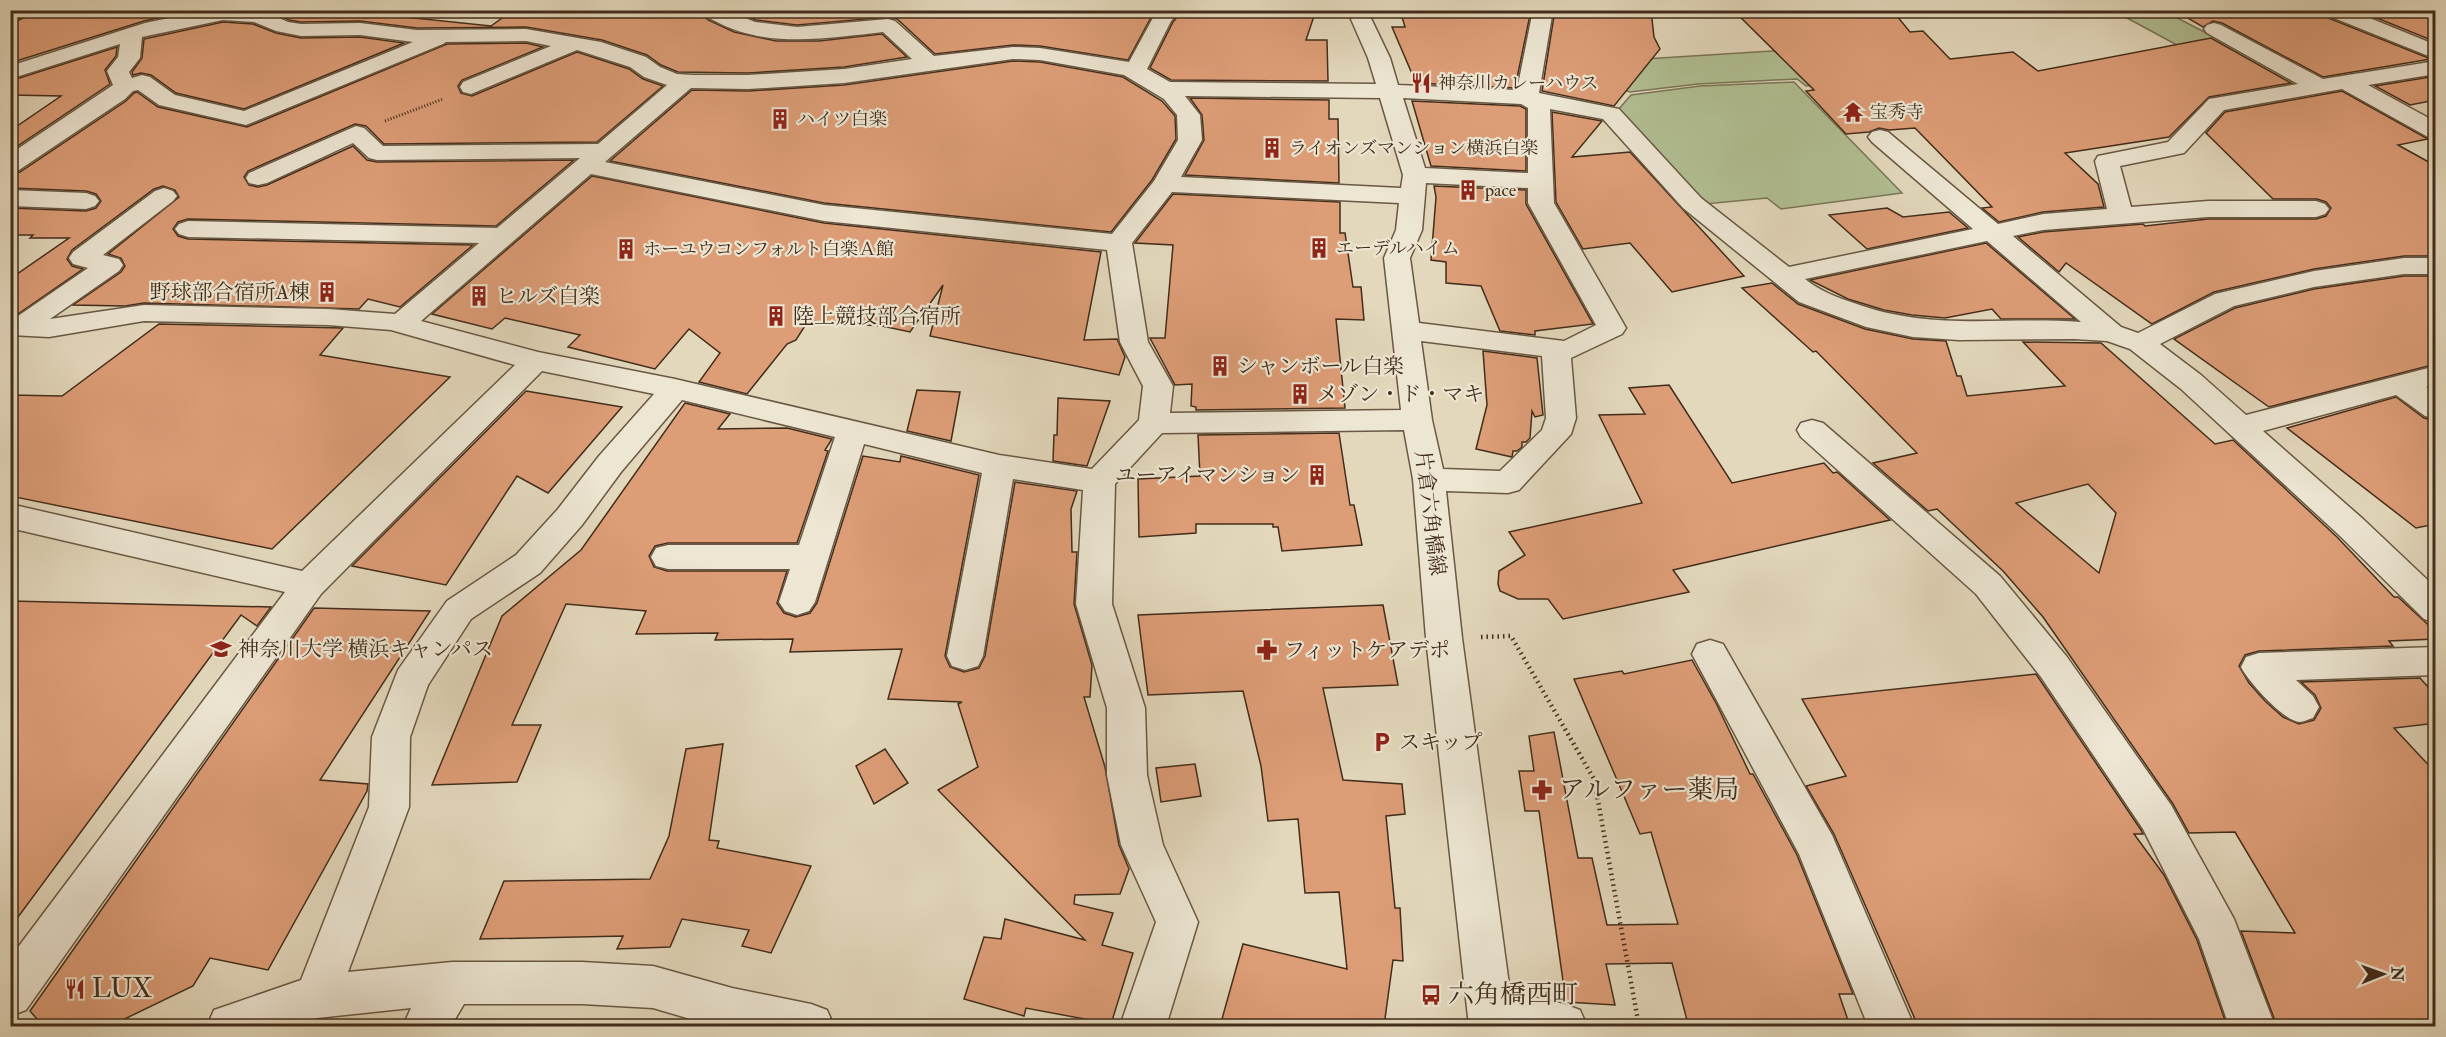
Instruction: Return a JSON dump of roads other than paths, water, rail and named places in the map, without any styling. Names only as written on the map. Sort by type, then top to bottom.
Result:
[{"type":"street","points":[[10,15],[22,10]]},
{"type":"street","points":[[710,10],[743,27],[783,32],[816,32],[887,18],[930,64]]},
{"type":"street","points":[[1136,72],[1162,18],[1172,10]]},
{"type":"street","name":"片倉六角橋線","points":[[1357,10],[1379,58],[1390,91],[1414,186],[1409,230],[1397,258],[1417,420],[1429,479],[1444,638],[1490,1018]]},
{"type":"street","points":[[1527,97],[1543,10]]},
{"type":"street","points":[[2331,10],[2436,53]]},
{"type":"street","points":[[10,73],[132,33],[178,22],[248,13],[283,27],[301,30],[360,29],[417,36],[462,29],[526,35],[622,56],[639,62],[652,72],[673,80],[686,81],[748,82],[844,76],[1013,53],[1040,54],[1106,64],[1136,72],[1164,89],[1181,103],[1188,115],[1190,140],[1165,184],[1119,243],[1134,342],[1158,386],[1154,423],[1099,481],[1094,604],[1126,708],[1127,775],[1142,845],[1177,922],[1143,1026]]},
{"type":"street","points":[[12,162],[117,94],[125,86],[142,82],[167,100],[246,118],[462,29]]},
{"type":"street","points":[[2214,29],[2321,87]]},
{"type":"street","points":[[125,86],[118,72],[129,58],[132,33]]},
{"type":"street","points":[[471,87],[574,44]]},
{"type":"street","points":[[2121,216],[2107,161],[2176,148],[2217,104],[2436,66]]},
{"type":"street","points":[[400,324],[686,81]]},
{"type":"street","points":[[2347,82],[2436,132]]},
{"type":"street","points":[[1164,89],[1390,91],[1527,97],[1611,114],[1692,203],[1809,296],[1876,321],[1913,328],[1959,331],[2074,330],[2111,333],[2140,343],[2191,382],[2351,527],[2436,610]]},
{"type":"street","points":[[1406,330],[1568,350],[1612,328],[1541,203],[1539,106],[1527,97]]},
{"type":"street","points":[[258,178],[356,133],[377,153],[595,159],[824,213],[1119,243]]},
{"type":"street","points":[[1880,137],[2111,333]]},
{"type":"street","points":[[1165,184],[1414,186],[1540,181]]},
{"type":"street","points":[[15,326],[110,265],[82,258],[164,196]]},
{"type":"street","points":[[10,198],[86,201]]},
{"type":"street","points":[[1783,276],[2043,222],[2208,209],[2316,209]]},
{"type":"street","points":[[188,230],[503,236]]},
{"type":"street","points":[[2140,343],[2225,300],[2325,278],[2404,266],[2436,266]]},
{"type":"street","points":[[15,326],[49,328],[144,313],[328,317],[400,324],[536,361],[675,389],[999,466],[1099,481]]},
{"type":"street","points":[[1429,479],[1508,482],[1556,434],[1561,418],[1556,349]]},
{"type":"street","points":[[10,995],[309,585],[536,361]]},
{"type":"street","points":[[2240,427],[2436,375]]},
{"type":"street","points":[[2401,384],[2436,409]]},
{"type":"street","points":[[317,996],[389,807],[391,737],[411,680],[459,610],[528,564],[570,517],[610,464],[675,389]]},
{"type":"street","points":[[1154,423],[1417,420]]},
{"type":"street","points":[[1812,430],[1988,585],[2054,668],[2157,817],[2219,933],[2252,1026]]},
{"type":"street","points":[[797,602],[852,432]]},
{"type":"street","points":[[965,656],[999,466]]},
{"type":"street","points":[[10,516],[309,585]]},
{"type":"street","points":[[668,557],[812,557]]},
{"type":"street","points":[[1710,654],[1817,848],[1891,1026]]},
{"type":"street","points":[[2300,707],[2259,667],[2436,661]]},
{"type":"street","points":[[426,1026],[452,983]]},
{"type":"street","points":[[230,1026],[317,996],[452,983],[582,983],[653,987],[728,1018],[811,1026]]},
{"type":"street","points":[[1490,1018],[1564,1026]]},
{"type":"place","name":"神奈川カレーハウス","points":[[1421,83]]},
{"type":"place","name":"宝秀寺","points":[[1853,112]]},
{"type":"place","name":"ハイツ白楽","points":[[780,119]]},
{"type":"place","name":"ライオンズマンション横浜白楽","points":[[1272,148]]},
{"type":"place","name":"pace","points":[[1468,190]]},
{"type":"place","name":"エーデルハイム","points":[[1319,248]]},
{"type":"place","name":"ホーユウコンフォルト白楽Ａ館","points":[[626,249]]},
{"type":"place","name":"野球部合宿所A棟","points":[[327,292]]},
{"type":"place","name":"ヒルズ白楽","points":[[479,296]]},
{"type":"place","name":"陸上競技部合宿所","points":[[776,316]]},
{"type":"place","name":"シャンボール白楽","points":[[1220,366]]},
{"type":"place","name":"メゾン・ド・マキ","points":[[1300,394]]},
{"type":"place","name":"ユーアイマンション","points":[[1317,475]]},
{"type":"place","name":"神奈川大学 横浜キャンパス","points":[[221,649]]},
{"type":"place","name":"フィットケアデポ","points":[[1267,650]]},
{"type":"place","name":"スキップ","points":[[1382,742]]},
{"type":"place","name":"アルファー薬局","points":[[1542,790]]},
{"type":"place","name":"LUX","points":[[75,989]]},
{"type":"place","name":"六角橋西町","points":[[1431,995]]}]
